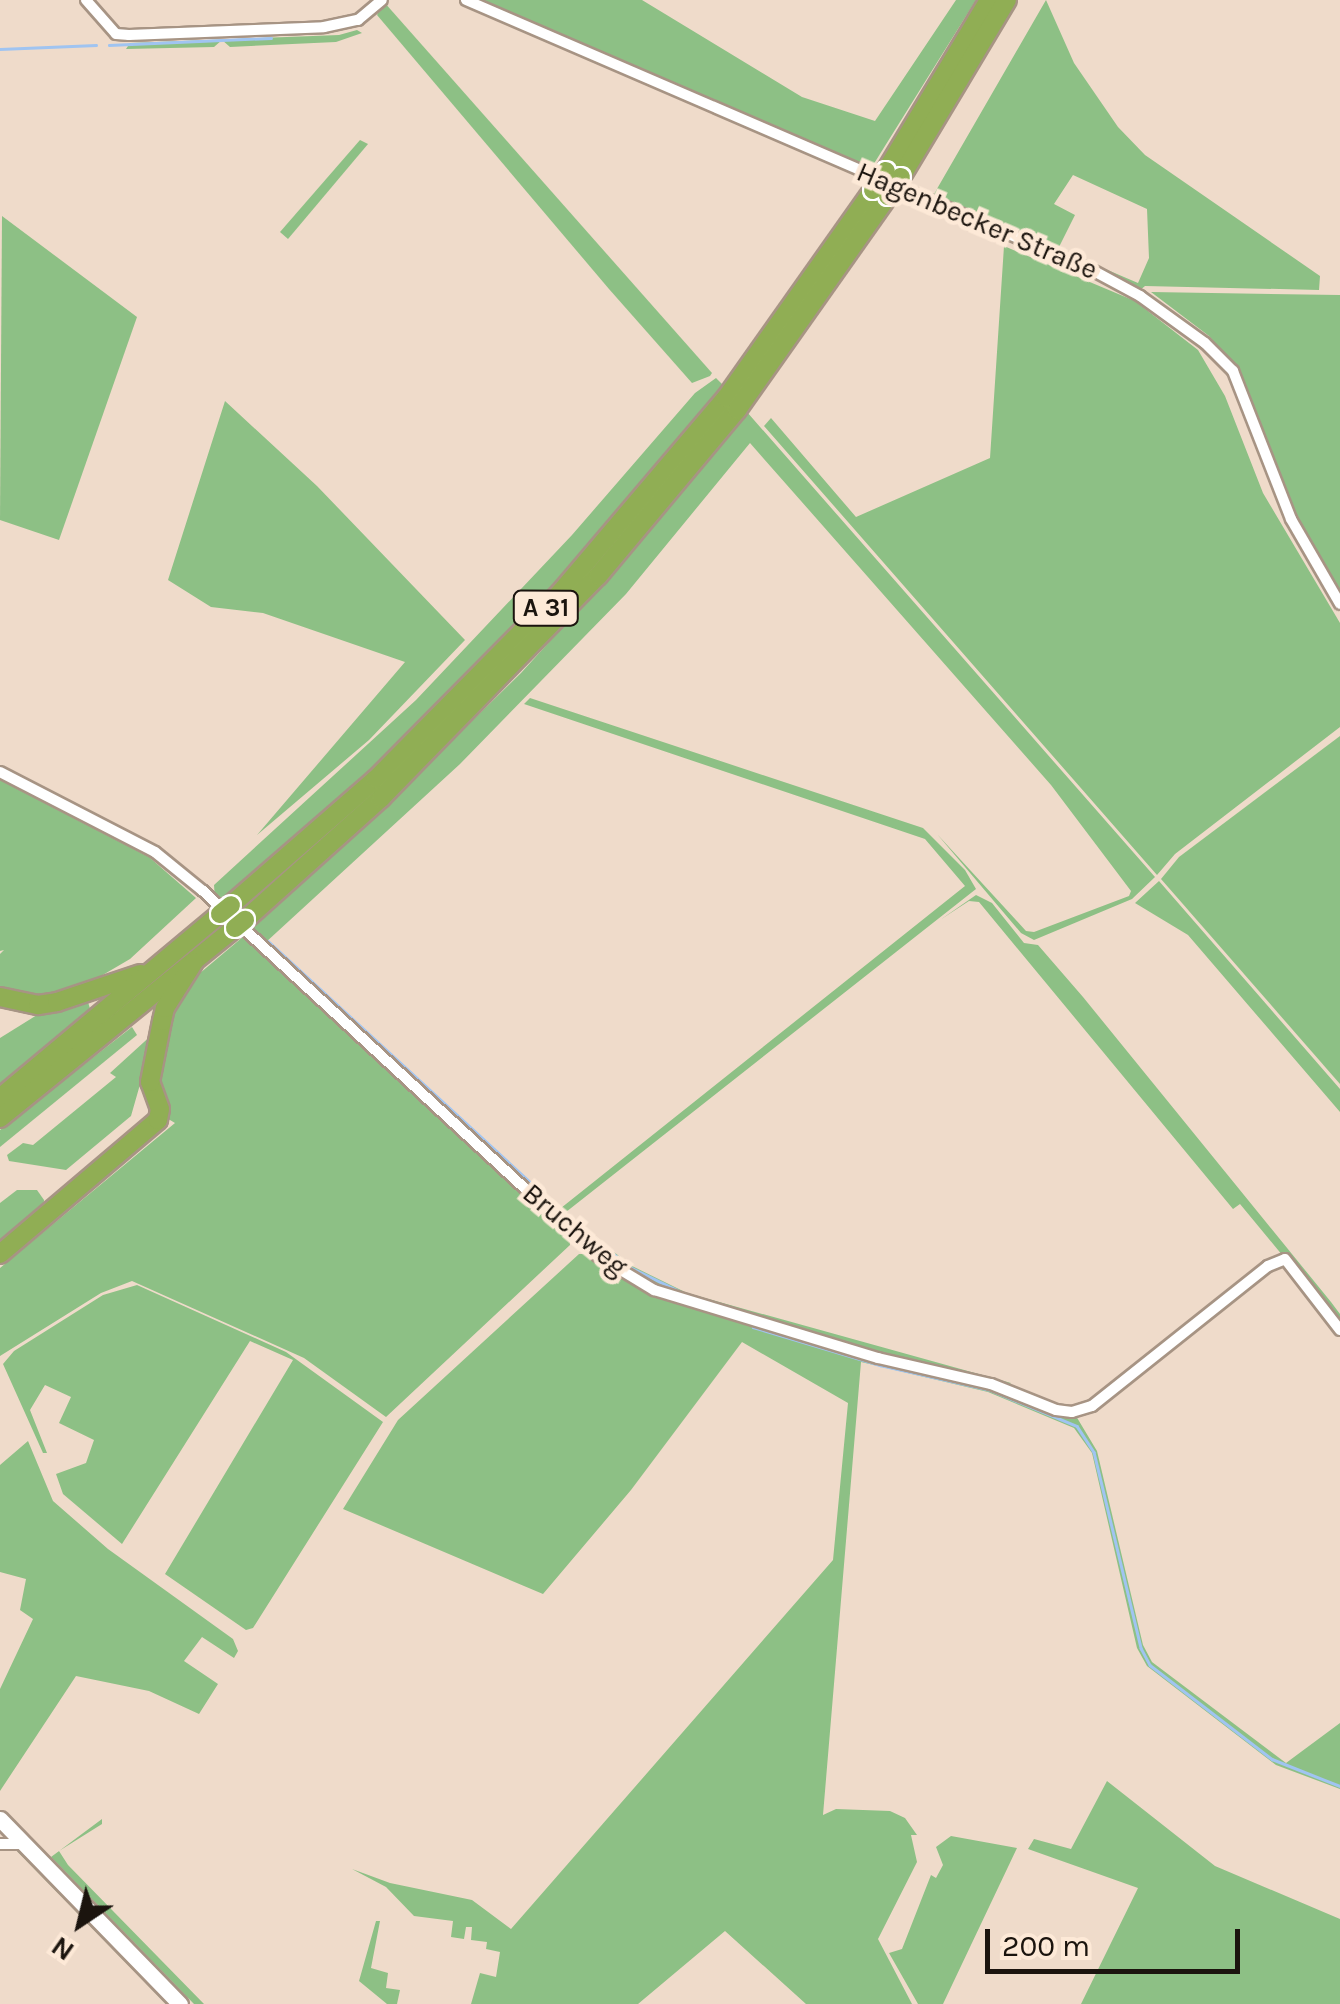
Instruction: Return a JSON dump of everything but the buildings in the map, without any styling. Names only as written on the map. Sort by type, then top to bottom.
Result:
[{"type":"highway","name":"A 31","points":[[893,174],[989,0]]},
{"type":"highway","name":"A 31","points":[[0,1118],[240,924],[353,824],[554,625],[737,397],[881,193],[1008,0]]},
{"type":"highway","name":"A 31","points":[[0,1098],[171,957],[376,779],[506,650],[737,397]]},
{"type":"highway","points":[[0,997],[38,1006],[80,998],[123,982],[171,957]]},
{"type":"highway","points":[[0,1254],[158,1120],[160,1109],[150,1082],[165,1008],[194,962]]},
{"type":"main road","points":[[0,1820],[180,2004]]},
{"type":"street","points":[[86,0],[116,34],[129,35],[324,28],[358,20],[382,0]]},
{"type":"street","name":"Hagenbecker Straße","points":[[466,0],[1092,270],[1140,296],[1205,343],[1233,371],[1291,519],[1340,604]]},
{"type":"street","name":"Bruchweg","points":[[0,772],[155,852],[203,891],[598,1256],[654,1290],[878,1358],[991,1384],[1056,1410],[1072,1412],[1092,1406],[1274,1262],[1285,1258],[1340,1330]]},
{"type":"street","points":[[0,1844],[26,1846]]},
{"type":"green space","points":[[479,0],[642,0],[802,97],[875,121],[956,0],[976,0],[870,170]]},
{"type":"green space","points":[[1046,0],[1074,63],[1118,127],[1145,155],[1320,276],[1319,290],[1145,286],[1139,291],[1068,253],[1138,283],[1149,258],[1147,209],[1073,175],[1054,204],[1075,215],[1058,249],[938,199],[934,194]]},
{"type":"green space","points":[[384,2],[712,373],[710,376],[692,383],[609,289],[377,15]]},
{"type":"green space","points":[[357,30],[362,33],[336,42],[230,47],[222,40],[214,47],[126,49],[130,43],[339,35]]},
{"type":"green space","points":[[360,140],[368,144],[288,239],[280,232]]},
{"type":"green space","points":[[2,216],[137,317],[59,540],[0,520]]},
{"type":"green space","points":[[1004,246],[1135,301],[1198,350],[1225,396],[1263,493],[1340,623],[1340,727],[1175,854],[1157,875],[764,426],[771,418],[856,517],[990,458]]},
{"type":"green space","points":[[1151,292],[1340,295],[1340,598],[1293,517],[1235,367],[1209,336]]},
{"type":"green space","points":[[716,378],[722,384],[719,392],[588,550],[507,637],[338,801],[230,893],[215,900],[214,885],[416,700],[572,535],[695,393]]},
{"type":"green space","points":[[225,401],[317,486],[465,640],[369,740],[257,835],[405,662],[263,613],[211,607],[168,580]]},
{"type":"green space","points":[[747,412],[1155,877],[1132,899],[1034,940],[1021,933],[937,834],[1026,931],[1034,932],[1129,896],[1131,891],[1051,785],[750,443],[626,594],[460,764],[265,943],[251,930],[367,824],[521,673],[633,550]]},
{"type":"green space","points":[[530,698],[923,828],[965,870],[976,889],[566,1212],[561,1208],[965,886],[925,839],[524,704]]},
{"type":"green space","points":[[1340,736],[1340,1084],[1161,879],[1179,857]]},
{"type":"green space","points":[[0,780],[149,857],[196,898],[130,959],[72,993],[35,999],[0,991],[0,954],[4,950],[0,951]]},
{"type":"green space","points":[[1159,881],[1340,1089],[1340,1112],[1188,935],[1135,903]]},
{"type":"green space","points":[[976,895],[992,903],[1024,943],[1038,945],[1083,997],[1331,1302],[1340,1314],[1340,1325],[1240,1204],[1233,1209],[979,902],[969,901],[940,920]]},
{"type":"green space","points":[[244,936],[570,1238],[570,1245],[386,1417],[304,1358],[132,1281],[101,1293],[0,1356],[0,1268],[175,1123],[165,1117],[154,1087],[171,1009],[187,984]]},
{"type":"green space","points":[[88,1002],[91,1012],[0,1084],[0,1038],[45,1010]]},
{"type":"green space","points":[[132,1027],[137,1035],[0,1147],[0,1130]]},
{"type":"green space","points":[[155,1032],[131,1116],[66,1170],[9,1161],[7,1155],[23,1143],[33,1145],[116,1077],[110,1073]]},
{"type":"green space","points":[[17,1190],[37,1190],[44,1200],[43,1212],[0,1248],[0,1203]]},
{"type":"green space","points":[[576,1221],[630,1265],[687,1293],[1011,1383],[1007,1386],[882,1355],[655,1285],[602,1251],[574,1226]]},
{"type":"green space","points":[[579,1254],[587,1254],[651,1296],[989,1387],[1076,1416],[1097,1451],[1143,1645],[1152,1662],[1286,1763],[1340,1723],[1340,1789],[1276,1765],[1147,1666],[1137,1648],[1092,1453],[1074,1428],[988,1392],[861,1362],[823,1815],[836,1809],[890,1811],[905,1818],[917,1835],[911,1835],[917,1862],[878,1939],[912,2004],[806,2004],[725,1931],[638,2004],[471,2004],[480,1973],[496,1977],[500,1952],[486,1949],[487,1942],[471,1940],[472,1927],[466,1927],[464,1939],[451,1937],[453,1921],[414,1916],[386,1887],[352,1869],[390,1883],[472,1900],[511,1929],[833,1560],[848,1403],[742,1342],[631,1490],[543,1594],[343,1509],[398,1420]]},
{"type":"green space","points":[[137,1285],[286,1352],[383,1422],[253,1628],[246,1630],[165,1574],[293,1360],[250,1341],[122,1544],[63,1494],[56,1474],[86,1463],[94,1440],[59,1423],[71,1397],[45,1385],[30,1410],[47,1453],[43,1453],[3,1364],[14,1351],[103,1295]]},
{"type":"green space","points":[[28,1441],[53,1501],[108,1549],[233,1639],[238,1651],[234,1658],[202,1637],[184,1661],[218,1684],[199,1714],[149,1691],[76,1676],[0,1791],[0,1689],[33,1619],[20,1610],[26,1579],[0,1572],[0,1465]]},
{"type":"green space","points":[[1107,1781],[1215,1866],[1340,1919],[1340,2004],[1081,2004],[1138,1888],[1028,1849],[1034,1839],[1071,1849]]},
{"type":"green space","points":[[102,1819],[102,1824],[59,1851]]},
{"type":"green space","points":[[951,1836],[1017,1848],[943,2004],[918,2004],[889,1953],[902,1949],[931,1875],[936,1878],[943,1865],[936,1847]]},
{"type":"green space","points":[[16,1846],[174,2004],[166,2004],[17,1851],[0,1849]]},
{"type":"green space","points":[[59,1851],[68,1865],[204,2004],[194,2004],[51,1857]]},
{"type":"green space","points":[[376,1921],[380,1921],[371,1968],[388,1973],[386,1988],[400,1990],[397,2004],[387,2004],[359,1981]]},
{"type":"waterway","points":[[109,45],[271,38]]},
{"type":"waterway","points":[[0,49],[96,45]]},
{"type":"waterway","points":[[268,941],[561,1210]]},
{"type":"waterway","points":[[576,1224],[630,1267],[687,1295]]},
{"type":"waterway","points":[[753,1327],[880,1365],[990,1390],[1077,1426],[1094,1452],[1141,1648],[1150,1665],[1272,1759],[1340,1786]]}]
